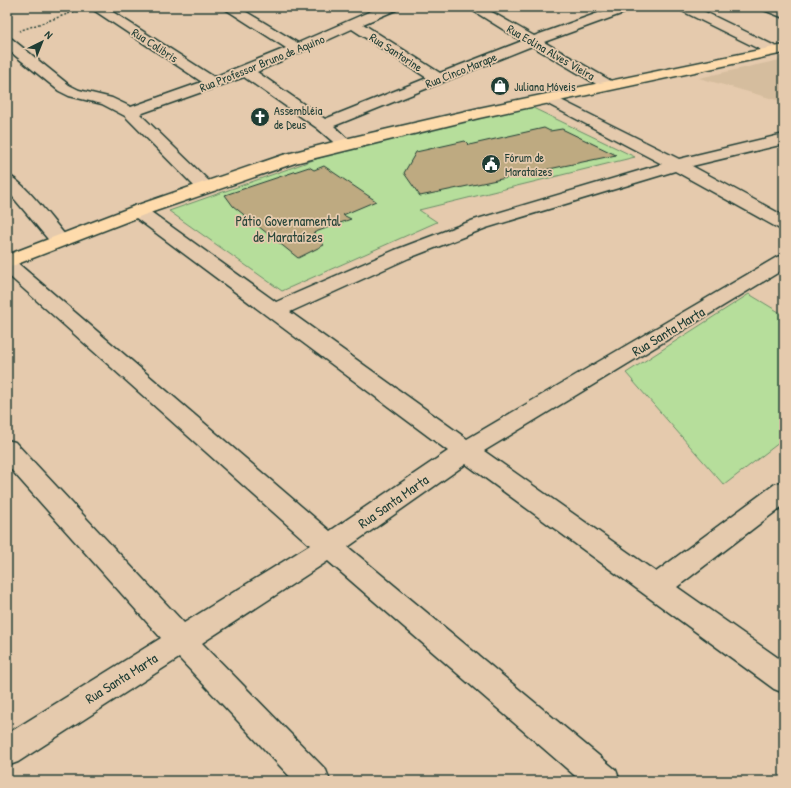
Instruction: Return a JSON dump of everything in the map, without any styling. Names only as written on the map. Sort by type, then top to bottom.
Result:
[{"type":"main road","points":[[7,263],[58,240],[205,187],[289,159],[345,144],[549,98],[779,50]]},
{"type":"street","points":[[229,7],[298,49]]},
{"type":"street","name":"Rua Eolina Alves Vieira","points":[[474,7],[608,85]]},
{"type":"street","points":[[685,7],[779,50]]},
{"type":"street","points":[[768,7],[784,14]]},
{"type":"street","name":"Rua Colibris","points":[[101,8],[213,83]]},
{"type":"street","name":"Rua Professor Bruno de Aquino","points":[[130,113],[246,71],[353,24],[382,8]]},
{"type":"street","name":"Rua Cinco Marape","points":[[323,125],[615,9]]},
{"type":"street","name":"Rua Santorine","points":[[353,24],[439,79]]},
{"type":"street","points":[[11,37],[64,88],[74,93],[107,101],[130,113],[205,187]]},
{"type":"street","points":[[246,71],[323,125],[345,144]]},
{"type":"street","points":[[549,98],[677,165],[784,224]]},
{"type":"street","points":[[274,311],[440,238],[480,224],[677,165],[784,139]]},
{"type":"street","points":[[7,180],[26,200],[58,240]]},
{"type":"street","points":[[138,211],[466,451],[784,679]]},
{"type":"street","name":"Rua Santa Marta","points":[[7,751],[328,546],[466,451],[784,261]]},
{"type":"street","points":[[7,263],[328,546],[605,781]]},
{"type":"street","points":[[7,449],[182,640],[315,781]]},
{"type":"street","points":[[656,587],[784,491]]},
{"type":"path","points":[[11,37],[81,10]]},
{"type":"shaded area","points":[[784,59],[784,102],[699,78]]},
{"type":"green space","name":"Pátio Governamental de Marataízes","points":[[531,107],[635,157],[419,210],[437,222],[282,291],[169,211],[319,158],[392,137]]},
{"type":"green space","points":[[749,294],[784,315],[784,439],[724,485],[626,373]]},
{"type":"building","name":"Fórum de Marataízes","points":[[544,128],[550,131],[562,129],[616,155],[420,196],[404,173],[416,152],[465,141],[469,145]]},
{"type":"building","points":[[324,166],[376,201],[343,215],[351,219],[313,233],[324,245],[298,258],[233,206],[225,195],[309,167],[314,170]]},
{"type":"place","name":"Juliana Móveis","points":[[500,86]]},
{"type":"place","name":"Assembléia de Deus","points":[[260,117]]},
{"type":"place","name":"Fórum de Marataízes","points":[[491,164]]}]
